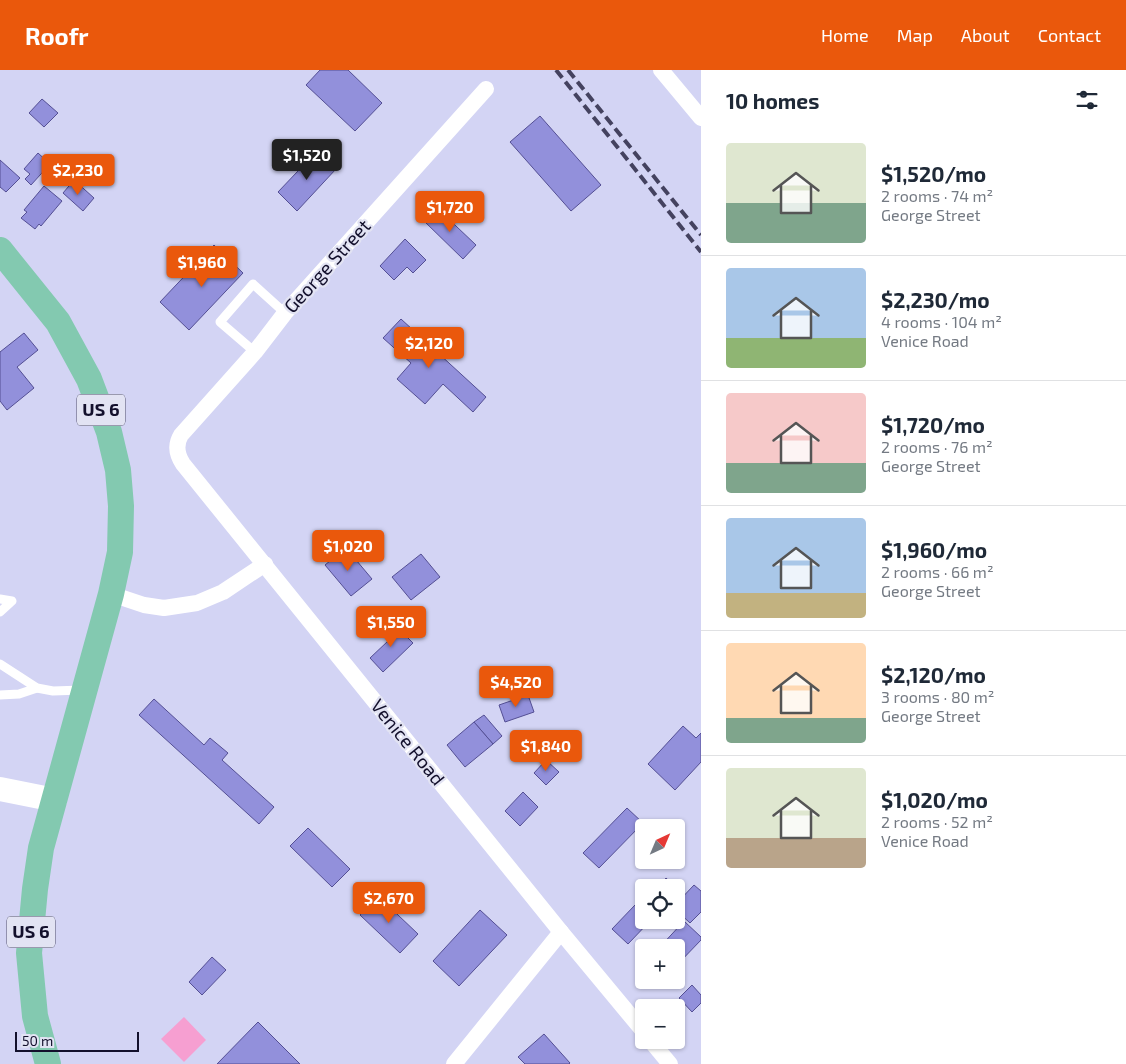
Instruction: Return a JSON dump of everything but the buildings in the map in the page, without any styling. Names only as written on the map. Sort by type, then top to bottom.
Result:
[{"type":"main road","name":"US 6","points":[[0,250],[58,322],[89,379],[109,432],[118,470],[121,506],[120,552],[111,594],[40,856],[35,889],[29,953],[35,1016],[48,1064]]},
{"type":"main road","points":[[0,790],[55,800]]},
{"type":"street","points":[[661,70],[701,118]]},
{"type":"street","name":"George Street","points":[[178,448],[181,435],[255,352],[285,313],[486,89]]},
{"type":"street","name":"Venice Road","points":[[178,448],[179,458],[183,464],[635,1021]]},
{"type":"street","points":[[111,594],[144,605],[164,608],[197,603],[223,592],[265,564]]},
{"type":"street","points":[[454,1064],[561,932]]},
{"type":"street","points":[[658,1049],[670,1064]]},
{"type":"lane","points":[[255,352],[220,322],[253,284],[285,313]]},
{"type":"lane","points":[[0,599],[12,601],[0,612]]},
{"type":"lane","points":[[0,664],[37,688],[53,691],[85,690]]},
{"type":"lane","points":[[0,695],[19,694],[37,688]]},
{"type":"shaded area","points":[[184,1017],[206,1040],[184,1062],[161,1039]]},
{"type":"railway","points":[[556,70],[701,252]]},
{"type":"railway","points":[[568,70],[701,235]]}]
